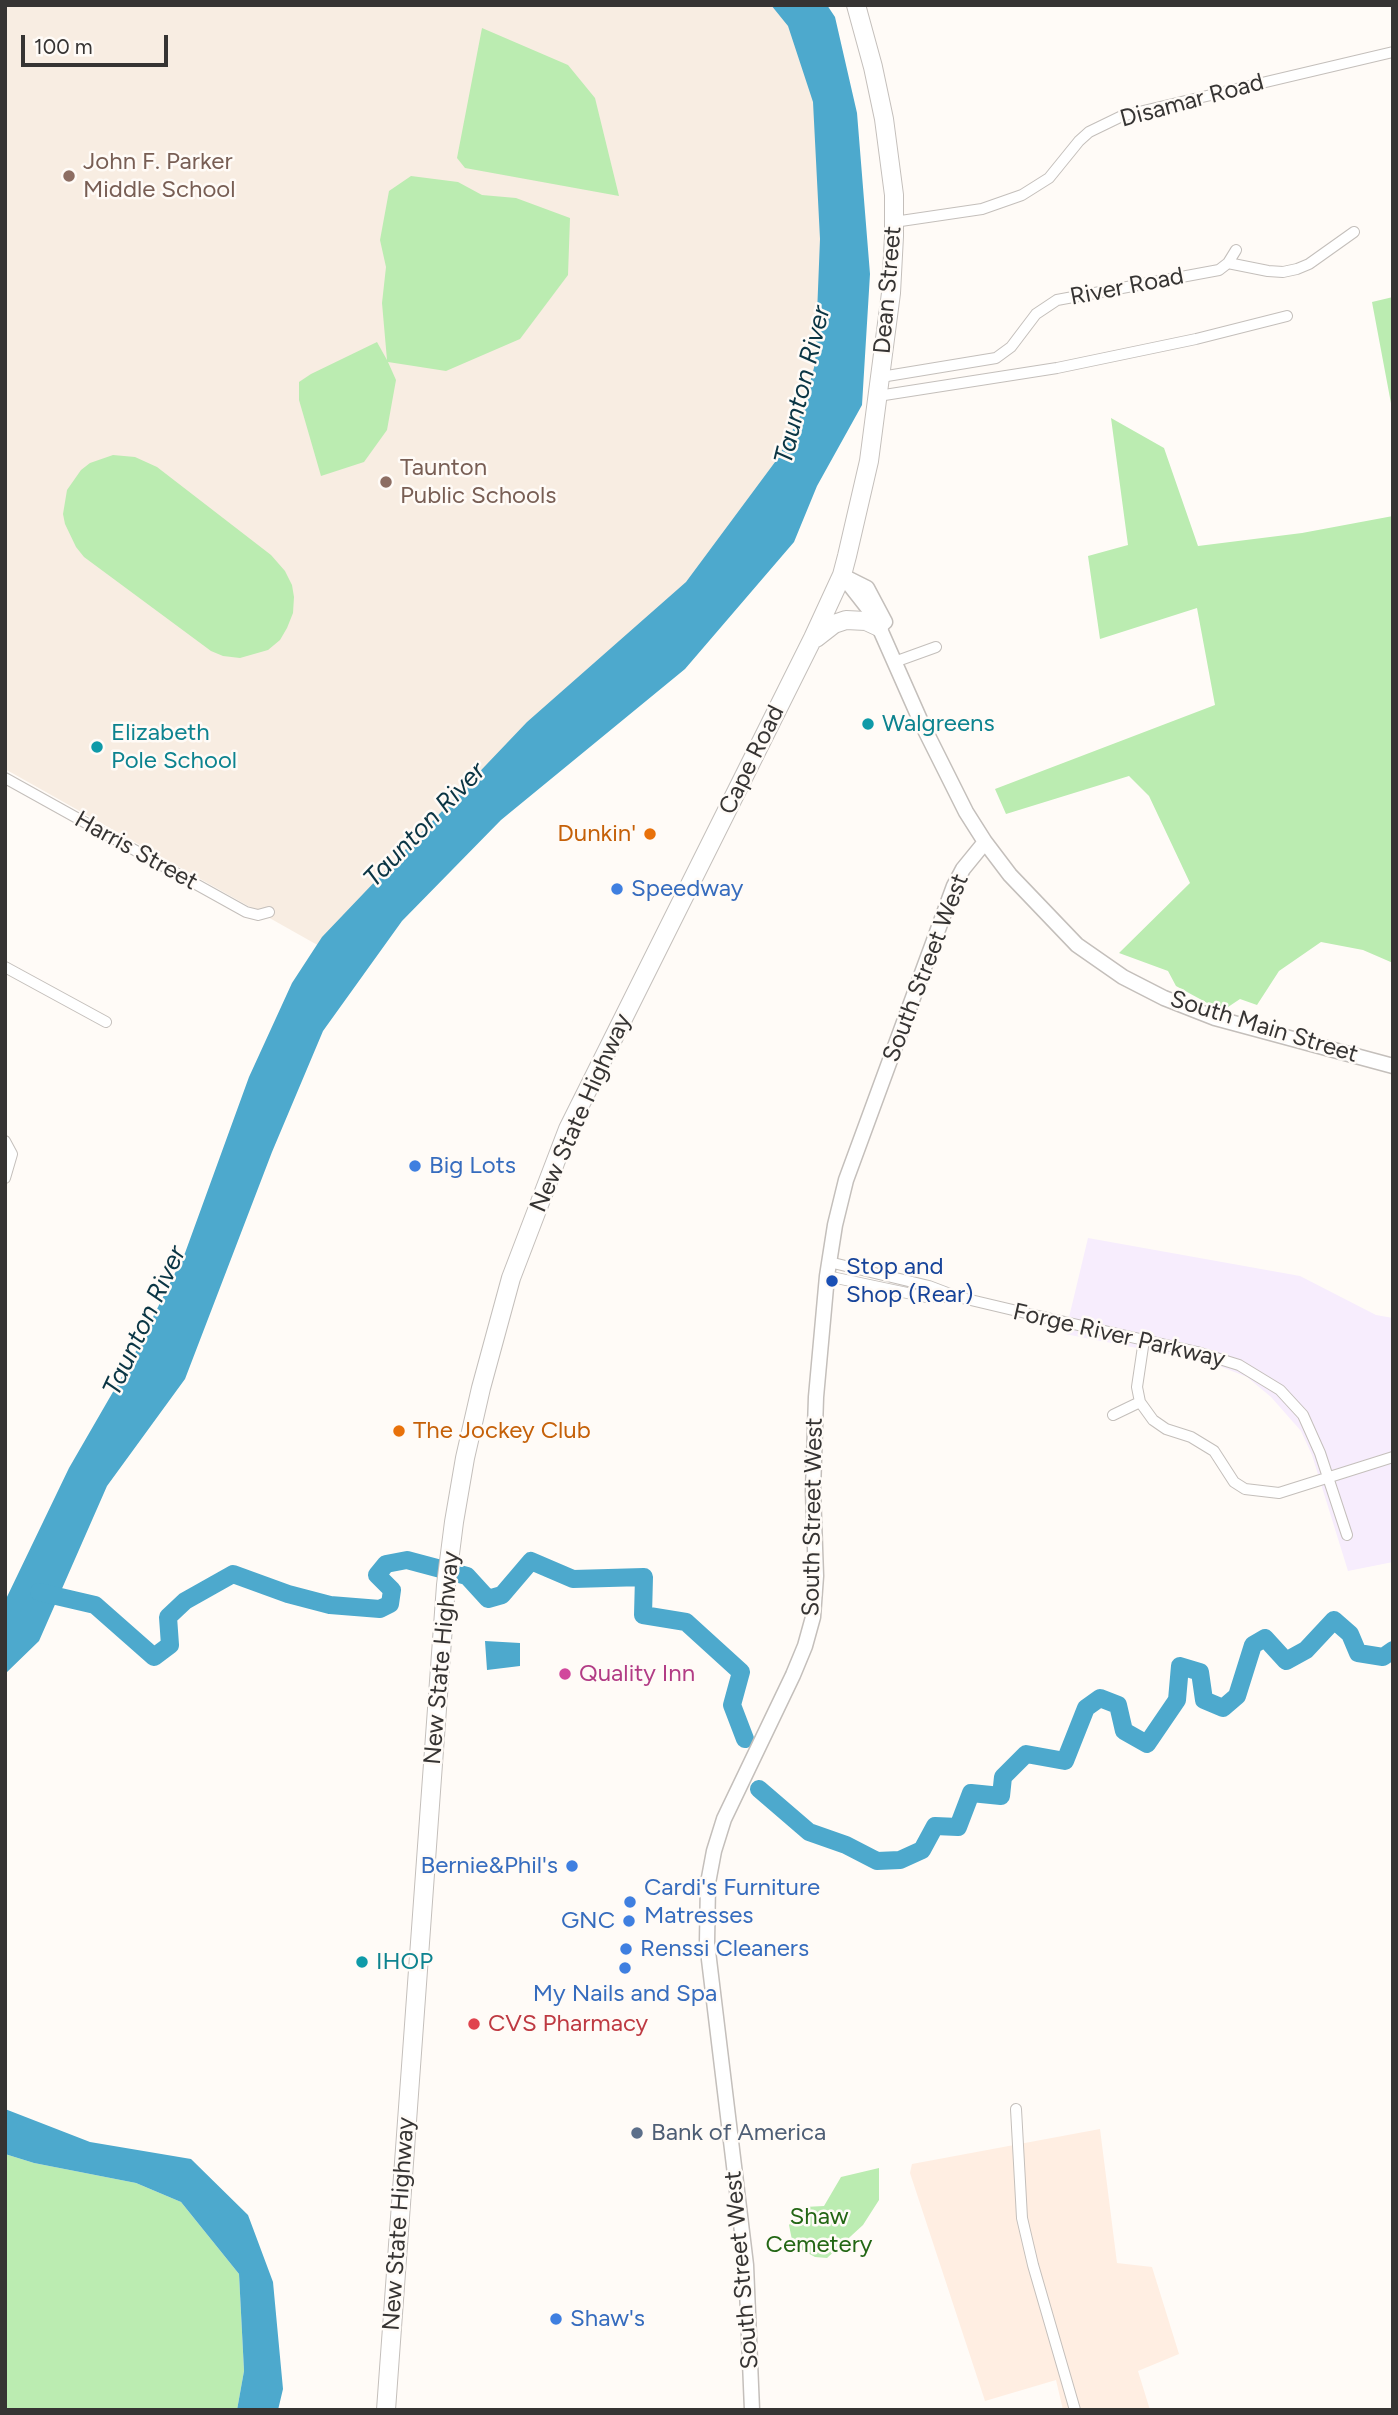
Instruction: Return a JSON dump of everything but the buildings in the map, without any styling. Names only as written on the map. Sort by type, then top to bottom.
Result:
[{"type":"highway","name":"Dean Street","points":[[842,575],[865,486],[892,277],[894,222],[891,164],[881,102],[856,5]]},
{"type":"highway","name":"Cape Road","points":[[661,944],[842,575]]},
{"type":"highway","points":[[807,650],[824,630],[839,621],[863,620],[879,626]]},
{"type":"highway","name":"New State Highway","points":[[386,2410],[446,1585],[465,1458],[476,1406],[520,1251],[575,1115],[661,944]]},
{"type":"street","name":"Disamar Road","points":[[894,222],[982,209],[1022,195],[1049,178],[1089,132],[1122,116],[1393,52]]},
{"type":"street","points":[[1236,250],[1228,263],[1283,272],[1297,269],[1316,259],[1354,232]]},
{"type":"street","name":"River Road","points":[[881,377],[996,358],[1011,348],[1036,314],[1057,300],[1219,270],[1228,263]]},
{"type":"street","points":[[878,396],[1057,368],[1196,339],[1287,316]]},
{"type":"street","points":[[842,575],[879,626],[966,812],[985,842]]},
{"type":"street","points":[[842,575],[867,588],[874,596],[900,660],[913,702]]},
{"type":"street","points":[[900,660],[936,647]]},
{"type":"street","name":"Harris Street","points":[[5,778],[246,912],[258,915],[269,912]]},
{"type":"street","name":"South Main Street","points":[[985,842],[1025,892],[1067,935],[1099,962],[1139,987],[1215,1018],[1393,1066]]},
{"type":"street","name":"South Street West","points":[[752,2410],[747,2276],[707,1943],[707,1895],[711,1862],[724,1819],[793,1675],[813,1617],[816,1576],[814,1431],[828,1269],[842,1195],[861,1136],[954,886],[963,869],[985,842]]},
{"type":"street","points":[[5,967],[106,1022]]},
{"type":"street","points":[[5,1141],[12,1154],[5,1178]]},
{"type":"street","name":"Forge River Parkway","points":[[828,1269],[926,1297],[958,1297],[1234,1363],[1280,1390],[1296,1406],[1309,1427],[1347,1535]]},
{"type":"street","points":[[1144,1340],[1137,1387],[1140,1402],[1153,1420],[1166,1429],[1191,1437],[1214,1451],[1234,1482],[1245,1489],[1279,1493],[1393,1457]]},
{"type":"street","points":[[1113,1415],[1140,1402]]},
{"type":"street","points":[[1016,2109],[1022,2217],[1033,2265],[1075,2410]]},
{"type":"shaded area","name":"Taunton Public Schools","points":[[5,5],[778,5],[789,20],[820,105],[826,212],[822,363],[792,443],[689,586],[321,947],[5,769]]},
{"type":"shaded area","points":[[1088,1238],[1300,1276],[1376,1315],[1393,1318],[1393,1562],[1348,1571],[1312,1455],[1301,1431],[1271,1397],[1247,1377],[1209,1362],[1065,1334]]},
{"type":"shaded area","points":[[1100,2129],[1117,2263],[1152,2267],[1179,2354],[1138,2371],[1150,2410],[1063,2410],[1056,2380],[985,2401],[910,2173],[912,2164]]},
{"type":"green space","points":[[482,28],[568,65],[595,98],[619,196],[465,168],[457,158]]},
{"type":"green space","points":[[411,176],[458,182],[482,195],[516,198],[570,218],[568,275],[520,339],[446,371],[388,362],[396,380],[387,430],[364,462],[321,476],[299,400],[299,382],[377,342],[387,360],[382,303],[386,267],[380,240],[389,191]]},
{"type":"green space","points":[[1393,297],[1393,414],[1372,302]]},
{"type":"green space","points":[[1111,418],[1164,448],[1198,546],[1302,533],[1393,516],[1393,963],[1363,950],[1321,942],[1279,971],[1257,1005],[1240,999],[1222,1011],[1176,986],[1168,971],[1119,953],[1190,883],[1149,796],[1129,776],[1006,814],[995,789],[1215,705],[1197,608],[1100,639],[1088,556],[1128,545]]},
{"type":"green space","points":[[113,455],[135,457],[157,467],[271,555],[285,571],[294,597],[293,613],[280,640],[268,650],[240,658],[211,651],[84,557],[65,524],[63,514],[67,490],[81,470],[90,463]]},
{"type":"green space","points":[[5,2154],[34,2163],[136,2183],[181,2202],[239,2274],[244,2371],[237,2410],[5,2410]]},
{"type":"green space","name":"Shaw Cemetery","points":[[879,2168],[879,2200],[863,2225],[827,2258],[815,2257],[793,2245],[789,2225],[804,2207],[824,2206],[841,2177]]},
{"type":"water","points":[[771,5],[827,5],[835,17],[857,113],[870,274],[862,405],[817,486],[794,542],[685,669],[501,820],[402,921],[323,1031],[272,1152],[185,1379],[107,1486],[39,1641],[5,1674],[5,1601],[69,1468],[132,1359],[185,1253],[249,1077],[292,983],[322,937],[527,722],[686,582],[778,458],[802,412],[815,364],[820,239],[813,102],[788,26]]},
{"type":"water","points":[[485,1641],[520,1643],[520,1666],[487,1670]]},
{"type":"water","points":[[5,2109],[90,2142],[191,2159],[248,2215],[273,2282],[283,2389],[278,2410],[237,2410],[244,2371],[239,2274],[181,2202],[136,2183],[34,2163],[5,2154]]},
{"type":"waterway","points":[[39,1592],[95,1605],[154,1657],[170,1645],[168,1617],[185,1601],[233,1574],[288,1594],[330,1605],[380,1609],[390,1604],[392,1590],[377,1575],[386,1564],[407,1560],[467,1576],[488,1599],[502,1595],[531,1561],[573,1579],[644,1577],[643,1615],[686,1622],[741,1672],[732,1705],[745,1739]]},
{"type":"waterway","points":[[759,1789],[809,1832],[846,1845],[877,1861],[900,1860],[922,1850],[935,1826],[958,1827],[971,1793],[1001,1796],[1003,1777],[1026,1754],[1065,1761],[1086,1708],[1100,1698],[1118,1705],[1124,1731],[1147,1744],[1177,1700],[1180,1666],[1200,1672],[1204,1700],[1223,1708],[1237,1696],[1253,1645],[1265,1638],[1286,1661],[1306,1650],[1334,1620],[1350,1634],[1358,1653],[1383,1657],[1393,1650]]},
{"type":"place","name":"John F. Parker Middle School","points":[[69,176]]},
{"type":"place","name":"Taunton Public Schools","points":[[386,482]]},
{"type":"place","name":"Walgreens","points":[[868,724]]},
{"type":"place","name":"Elizabeth Pole School","points":[[97,747]]},
{"type":"place","name":"Dunkin'","points":[[650,834]]},
{"type":"place","name":"Speedway","points":[[617,889]]},
{"type":"place","name":"Big Lots","points":[[415,1166]]},
{"type":"place","name":"Stop and Shop (Rear)","points":[[832,1281]]},
{"type":"place","name":"The Jockey Club","points":[[399,1431]]},
{"type":"place","name":"Quality Inn","points":[[565,1674]]},
{"type":"place","name":"Bernie&Phil's","points":[[572,1866]]},
{"type":"place","name":"Cardi's Furniture Matresses","points":[[630,1902]]},
{"type":"place","name":"GNC","points":[[629,1921]]},
{"type":"place","name":"Renssi Cleaners","points":[[626,1949]]},
{"type":"place","name":"IHOP","points":[[362,1962]]},
{"type":"place","name":"My Nails and Spa","points":[[625,1968]]},
{"type":"place","name":"CVS Pharmacy","points":[[474,2024]]},
{"type":"place","name":"Bank of America","points":[[637,2133]]},
{"type":"place","name":"Shaw's","points":[[556,2319]]},
{"type":"water label","name":"Taunton River","points":[[803,385]]},
{"type":"water label","name":"Taunton River","points":[[425,825]]},
{"type":"water label","name":"Taunton River","points":[[145,1321]]}]
